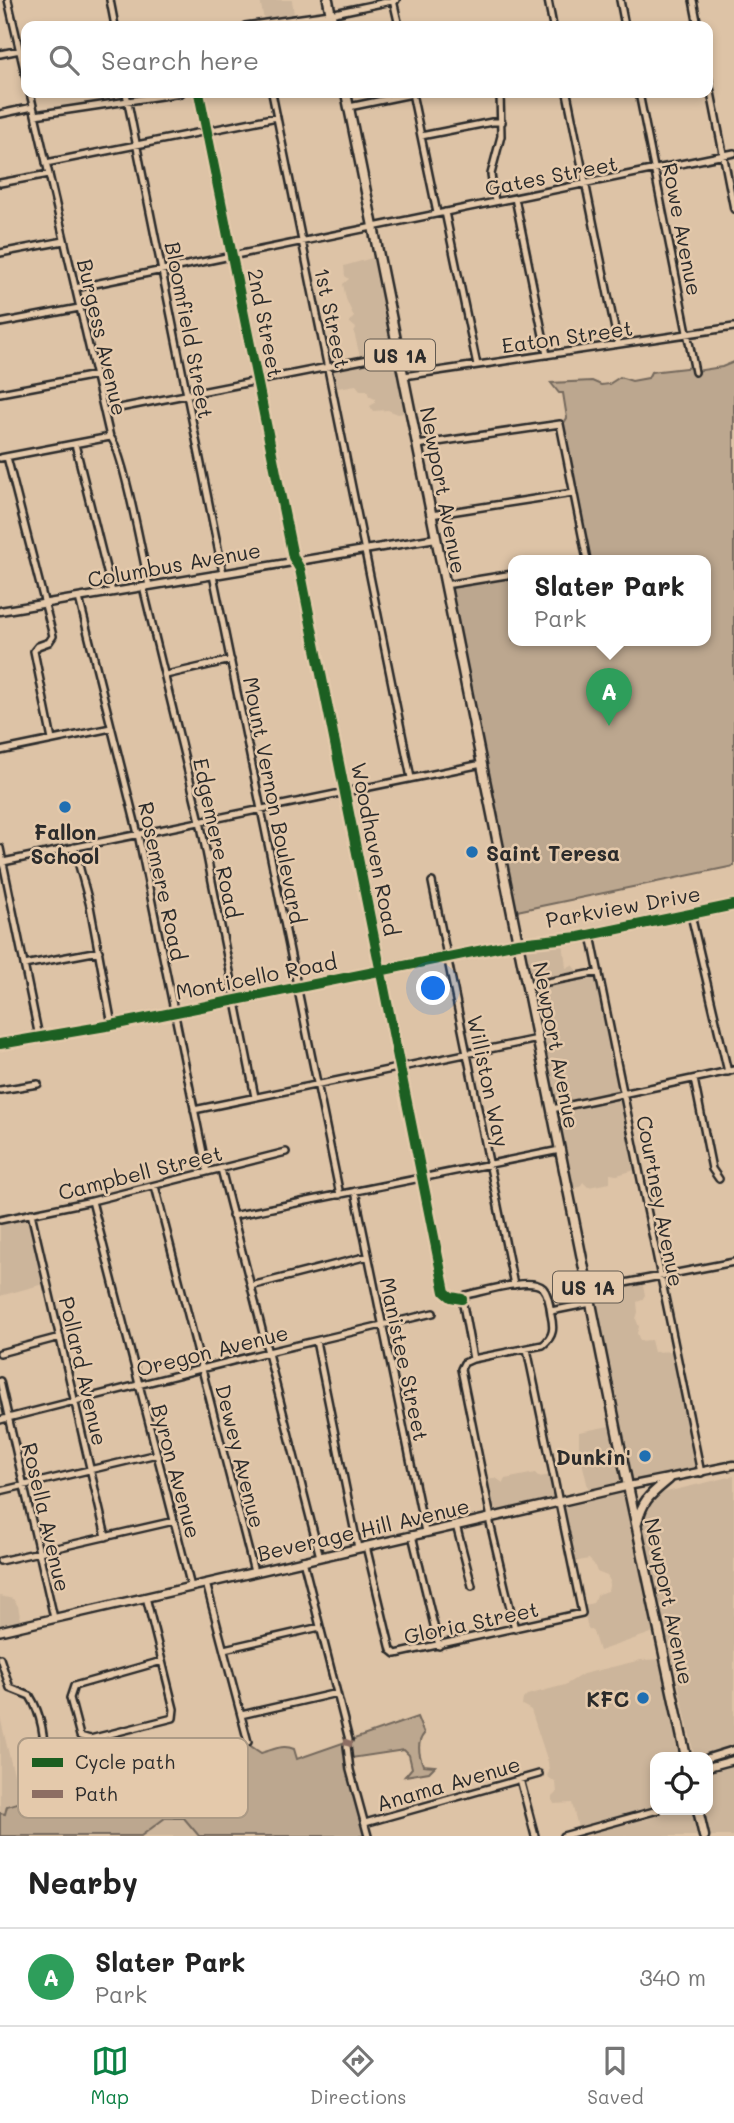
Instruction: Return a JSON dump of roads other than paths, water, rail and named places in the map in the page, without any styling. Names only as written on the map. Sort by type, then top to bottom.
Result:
[{"type":"main road","points":[[328,0],[332,21]]},
{"type":"main road","name":"Newport Avenue","points":[[347,98],[636,1526],[685,1752]]},
{"type":"main road","points":[[636,1526],[649,1494],[669,1479]]},
{"type":"main road","name":"Beverage Hill Avenue","points":[[0,1631],[628,1486]]},
{"type":"main road","points":[[699,1815],[704,1836]]},
{"type":"street","points":[[0,54],[20,50],[8,0]]},
{"type":"street","points":[[110,0],[114,21]]},
{"type":"street","points":[[284,21],[395,0],[398,21]]},
{"type":"street","points":[[548,0],[552,21]]},
{"type":"street","points":[[620,0],[624,21]]},
{"type":"street","points":[[692,0],[697,21]]},
{"type":"street","name":"Burgess Avenue","points":[[31,98],[110,437],[115,442],[121,463],[146,587]]},
{"type":"street","name":"Bloomfield Street","points":[[128,98],[223,573]]},
{"type":"street","points":[[35,115],[148,98]]},
{"type":"street","name":"2nd Street","points":[[200,98],[296,561]]},
{"type":"street","name":"1st Street","points":[[273,98],[365,549]]},
{"type":"street","points":[[349,107],[390,98]]},
{"type":"street","points":[[413,98],[437,214]]},
{"type":"street","points":[[495,202],[491,174],[501,136],[500,98]]},
{"type":"street","points":[[568,98],[618,344]]},
{"type":"street","name":"Rowe Avenue","points":[[640,98],[695,372]]},
{"type":"street","points":[[712,98],[734,209]]},
{"type":"street","points":[[0,114],[33,107]]},
{"type":"street","points":[[46,163],[277,117]]},
{"type":"street","points":[[421,136],[502,122]]},
{"type":"street","name":"Gates Street","points":[[75,288],[734,153]]},
{"type":"street","points":[[0,183],[49,174]]},
{"type":"street","points":[[515,198],[547,355]]},
{"type":"street","points":[[445,212],[477,365]]},
{"type":"street","points":[[0,253],[64,241]]},
{"type":"street","points":[[0,323],[79,308]]},
{"type":"street","name":"Eaton Street","points":[[404,376],[734,327]]},
{"type":"street","points":[[104,411],[399,353]]},
{"type":"street","points":[[0,393],[96,375]]},
{"type":"street","points":[[417,445],[560,424],[586,555]]},
{"type":"street","points":[[52,740],[34,651],[38,646],[49,642],[53,636],[4,458],[110,437]]},
{"type":"street","points":[[75,444],[112,592]]},
{"type":"street","points":[[431,515],[573,493]]},
{"type":"street","name":"Columbus Avenue","points":[[0,611],[436,538]]},
{"type":"street","points":[[365,549],[411,778]]},
{"type":"street","name":"Woodhaven Road","points":[[296,561],[300,569],[445,1292],[451,1297],[462,1299]]},
{"type":"street","name":"Mount Vernon Boulevard","points":[[213,575],[340,1195]]},
{"type":"street","points":[[445,585],[508,575]]},
{"type":"street","name":"Edgemere Road","points":[[146,587],[200,821],[255,1097]]},
{"type":"street","name":"Rosemere Road","points":[[79,598],[138,834],[207,1172]]},
{"type":"street","points":[[166,675],[231,660]]},
{"type":"street","points":[[0,751],[111,728]]},
{"type":"street","points":[[3,862],[482,764]]},
{"type":"street","points":[[74,847],[90,906],[112,1024]]},
{"type":"street","points":[[0,848],[39,1037]]},
{"type":"street","name":"Williston Way","points":[[432,882],[514,1285]]},
{"type":"street","name":"Parkview Drive","points":[[518,943],[591,935],[734,905]]},
{"type":"street","points":[[552,1109],[731,1071],[691,915]]},
{"type":"street","name":"Courtney Avenue","points":[[591,935],[701,1473]]},
{"type":"street","name":"Monticello Road","points":[[0,1044],[518,943]]},
{"type":"street","points":[[24,965],[99,951]]},
{"type":"street","points":[[527,986],[599,972]]},
{"type":"street","points":[[194,1110],[538,1039]]},
{"type":"street","points":[[694,1079],[712,1169],[719,1179]]},
{"type":"street","points":[[0,1090],[38,1084]]},
{"type":"street","points":[[232,1216],[560,1150]]},
{"type":"street","name":"Campbell Street","points":[[0,1220],[92,1201],[286,1152]]},
{"type":"street","points":[[221,1169],[320,1557]]},
{"type":"street","name":"Dewey Avenue","points":[[155,1186],[254,1572]]},
{"type":"street","name":"Manistee Street","points":[[355,1191],[425,1532]]},
{"type":"street","name":"Byron Avenue","points":[[92,1201],[191,1587]]},
{"type":"street","name":"Pollard Avenue","points":[[31,1213],[106,1536]]},
{"type":"street","points":[[251,1286],[368,1256]]},
{"type":"street","points":[[588,1290],[734,1262]]},
{"type":"street","points":[[474,1359],[462,1299],[466,1295],[523,1283],[538,1284],[544,1289],[554,1326],[551,1338],[543,1345],[474,1359],[464,1363],[461,1369],[515,1629]]},
{"type":"street","points":[[551,1311],[591,1303]]},
{"type":"street","name":"Oregon Avenue","points":[[0,1420],[433,1313]]},
{"type":"street","points":[[0,1353],[60,1337]]},
{"type":"street","name":"Gloria Street","points":[[316,1341],[362,1547],[391,1650],[400,1655],[582,1613],[558,1502]]},
{"type":"street","points":[[527,1349],[558,1502]]},
{"type":"street","name":"Rosella Avenue","points":[[0,1381],[54,1618]]},
{"type":"street","points":[[0,1490],[157,1454]]},
{"type":"street","name":"Beverage Hill Avenue","points":[[628,1486],[734,1465]]},
{"type":"street","points":[[0,1561],[174,1521]]},
{"type":"street","points":[[456,1525],[472,1586]]},
{"type":"street","points":[[412,1535],[439,1646]]},
{"type":"street","points":[[303,1560],[337,1693],[348,1743],[348,1759],[368,1836]]},
{"type":"street","points":[[206,1583],[247,1738]]},
{"type":"street","points":[[94,1738],[173,1718],[174,1709],[146,1597]]},
{"type":"street","points":[[223,1649],[320,1627]]},
{"type":"street","points":[[0,1658],[10,1688],[30,1696],[35,1705],[43,1738]]},
{"type":"street","points":[[87,1738],[80,1736],[69,1698],[74,1686],[162,1661]]},
{"type":"street","points":[[241,1715],[337,1693]]},
{"type":"street","points":[[713,1756],[734,1750]]},
{"type":"street","points":[[713,1765],[734,1760]]},
{"type":"street","name":"Anama Avenue","points":[[365,1823],[539,1774]]},
{"type":"street","points":[[520,1779],[535,1836]]},
{"type":"street","points":[[563,1836],[650,1812]]},
{"type":"place","name":"Slater Park","points":[[609,726]]},
{"type":"place","name":"Fallon School","points":[[65,807]]},
{"type":"place","name":"Saint Teresa","points":[[472,852]]},
{"type":"place","name":"Dunkin'","points":[[645,1456]]},
{"type":"place","name":"KFC","points":[[643,1698]]}]
